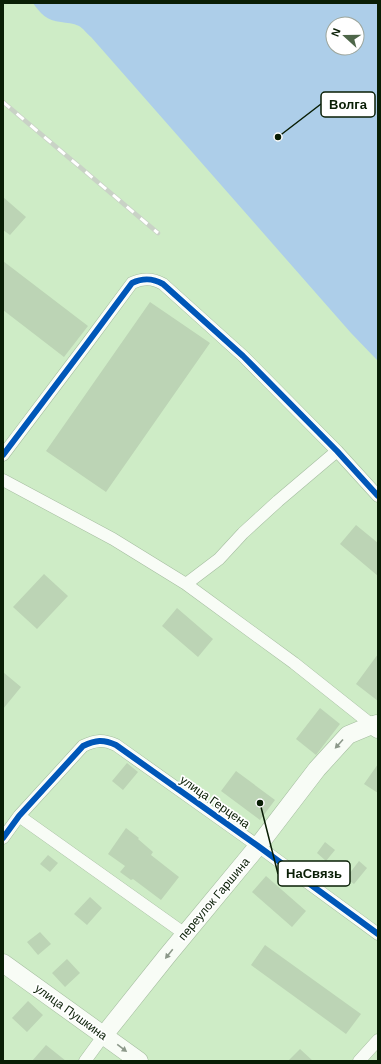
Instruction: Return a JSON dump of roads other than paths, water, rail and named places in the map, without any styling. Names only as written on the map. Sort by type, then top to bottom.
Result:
[{"type":"main road","name":"переулок Гаршина","points":[[104,1035],[258,846],[317,769],[348,735],[376,724]]},
{"type":"main road","name":"улица Пушкина","points":[[3,963],[139,1061]]},
{"type":"street","points":[[3,455],[132,283],[139,279],[147,279],[156,280],[163,284],[237,351],[337,451],[378,496]]},
{"type":"street","points":[[186,584],[219,560],[243,533],[337,451]]},
{"type":"street","points":[[3,480],[112,539],[186,584],[376,724]]},
{"type":"street","name":"улица Герцена","points":[[3,838],[19,816],[83,746],[100,740],[108,742],[116,746],[258,846],[378,934]]},
{"type":"street","points":[[19,816],[185,934]]},
{"type":"street","points":[[85,1061],[104,1035]]},
{"type":"street","points":[[359,1061],[378,1040]]},
{"type":"water","points":[[33,3],[378,3],[378,361],[351,333],[91,37],[77,25],[52,20],[41,13]]},
{"type":"railway","points":[[3,102],[158,233]]},
{"type":"place","name":"Волга","points":[[278,137]]},
{"type":"place","name":"НаСвязь","points":[[260,803]]}]
